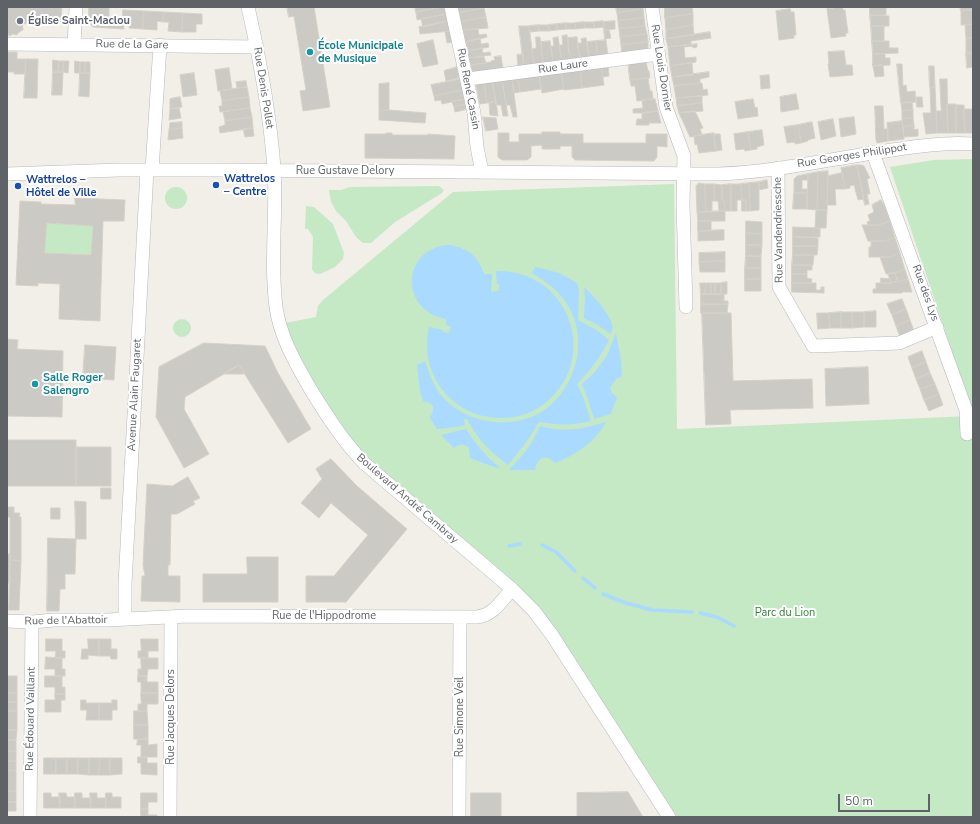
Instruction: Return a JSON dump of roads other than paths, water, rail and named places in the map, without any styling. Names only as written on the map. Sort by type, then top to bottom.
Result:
[{"type":"street","points":[[74,45],[76,7]]},
{"type":"street","name":"Rue Denis Pollet","points":[[248,7],[257,47],[274,170]]},
{"type":"street","name":"Rue René Cassin","points":[[451,7],[468,79],[474,113],[477,147],[482,172]]},
{"type":"street","name":"Rue Louis Dornier","points":[[652,7],[666,106],[684,156],[683,204],[686,307]]},
{"type":"street","name":"Rue de la Gare","points":[[7,44],[257,47]]},
{"type":"street","name":"Avenue Alain Faugaret","points":[[125,619],[125,584],[149,170],[160,45]]},
{"type":"street","name":"Rue Laure","points":[[468,79],[658,54]]},
{"type":"street","name":"Rue Georges Philippot","points":[[683,173],[743,173],[924,145],[973,144]]},
{"type":"street","name":"Rue des Lys","points":[[873,153],[966,410],[967,434]]},
{"type":"street","name":"Rue Vandendriessche","points":[[778,168],[779,287],[813,346],[899,343],[937,327]]},
{"type":"street","name":"Rue Gustave Delory","points":[[7,174],[149,170],[683,173]]},
{"type":"street","name":"Boulevard André Cambray","points":[[274,170],[273,262],[276,307],[283,336],[301,372],[333,424],[353,452],[512,589],[542,620],[669,817]]},
{"type":"street","name":"Rue de l'Hippodrome","points":[[125,619],[171,617],[477,617],[489,614],[512,589]]},
{"type":"street","name":"Rue Jacques Delors","points":[[170,817],[171,617]]},
{"type":"street","name":"Rue Simone Veil","points":[[459,817],[460,617]]},
{"type":"street","name":"Rue de l'Abattoir","points":[[7,622],[125,619]]},
{"type":"street","name":"Rue Édouard Vaillant","points":[[30,817],[32,622]]},
{"type":"water","points":[[450,245],[468,251],[479,262],[484,274],[492,274],[491,292],[499,291],[496,271],[521,274],[542,285],[559,300],[569,320],[574,342],[571,364],[562,385],[544,404],[534,410],[519,416],[508,418],[488,417],[468,411],[456,404],[438,384],[430,366],[428,357],[427,337],[429,327],[449,333],[451,327],[446,325],[446,319],[431,314],[420,304],[414,293],[412,280],[415,267],[422,256],[434,248]]},
{"type":"water","points":[[535,267],[559,273],[577,283],[579,291],[578,320],[598,331],[609,340],[587,374],[577,384],[591,421],[577,424],[552,424],[539,422],[527,441],[508,465],[485,445],[467,419],[464,419],[465,425],[437,429],[430,418],[433,411],[433,406],[430,403],[423,401],[420,391],[417,365],[425,361],[431,378],[440,394],[450,404],[475,418],[488,421],[517,421],[543,411],[556,400],[566,387],[573,373],[577,357],[578,341],[576,325],[570,310],[555,289],[532,273]]},
{"type":"water","points":[[584,287],[600,304],[610,319],[612,325],[611,334],[584,318]]},
{"type":"water","points":[[616,333],[622,376],[616,379],[610,388],[612,393],[617,397],[611,414],[594,419],[582,384],[594,373],[607,356]]},
{"type":"water","points":[[606,422],[591,442],[563,460],[555,463],[545,457],[540,459],[535,470],[509,470],[527,450],[540,426],[566,430],[589,427]]},
{"type":"water","points":[[466,429],[473,440],[500,468],[470,458],[469,448],[462,445],[454,448],[441,435]]},
{"type":"waterway","points":[[509,546],[520,544]]},
{"type":"waterway","points":[[542,545],[556,552],[575,571]]},
{"type":"waterway","points":[[583,578],[595,588]]},
{"type":"waterway","points":[[603,594],[626,603],[652,610],[692,612]]},
{"type":"waterway","points":[[700,613],[717,617],[734,626]]},
{"type":"place","name":"Église Saint-Maclou","points":[[20,21]]},
{"type":"place","name":"École Municipale de Musique","points":[[310,52]]},
{"type":"place","name":"Wattrelos – Centre","points":[[216,185]]},
{"type":"place","name":"Wattrelos – Hôtel de Ville","points":[[18,186]]},
{"type":"place","name":"Salle Roger Salengro","points":[[35,384]]},
{"type":"park label","name":"Parc du Lion","points":[[785,613]]}]
